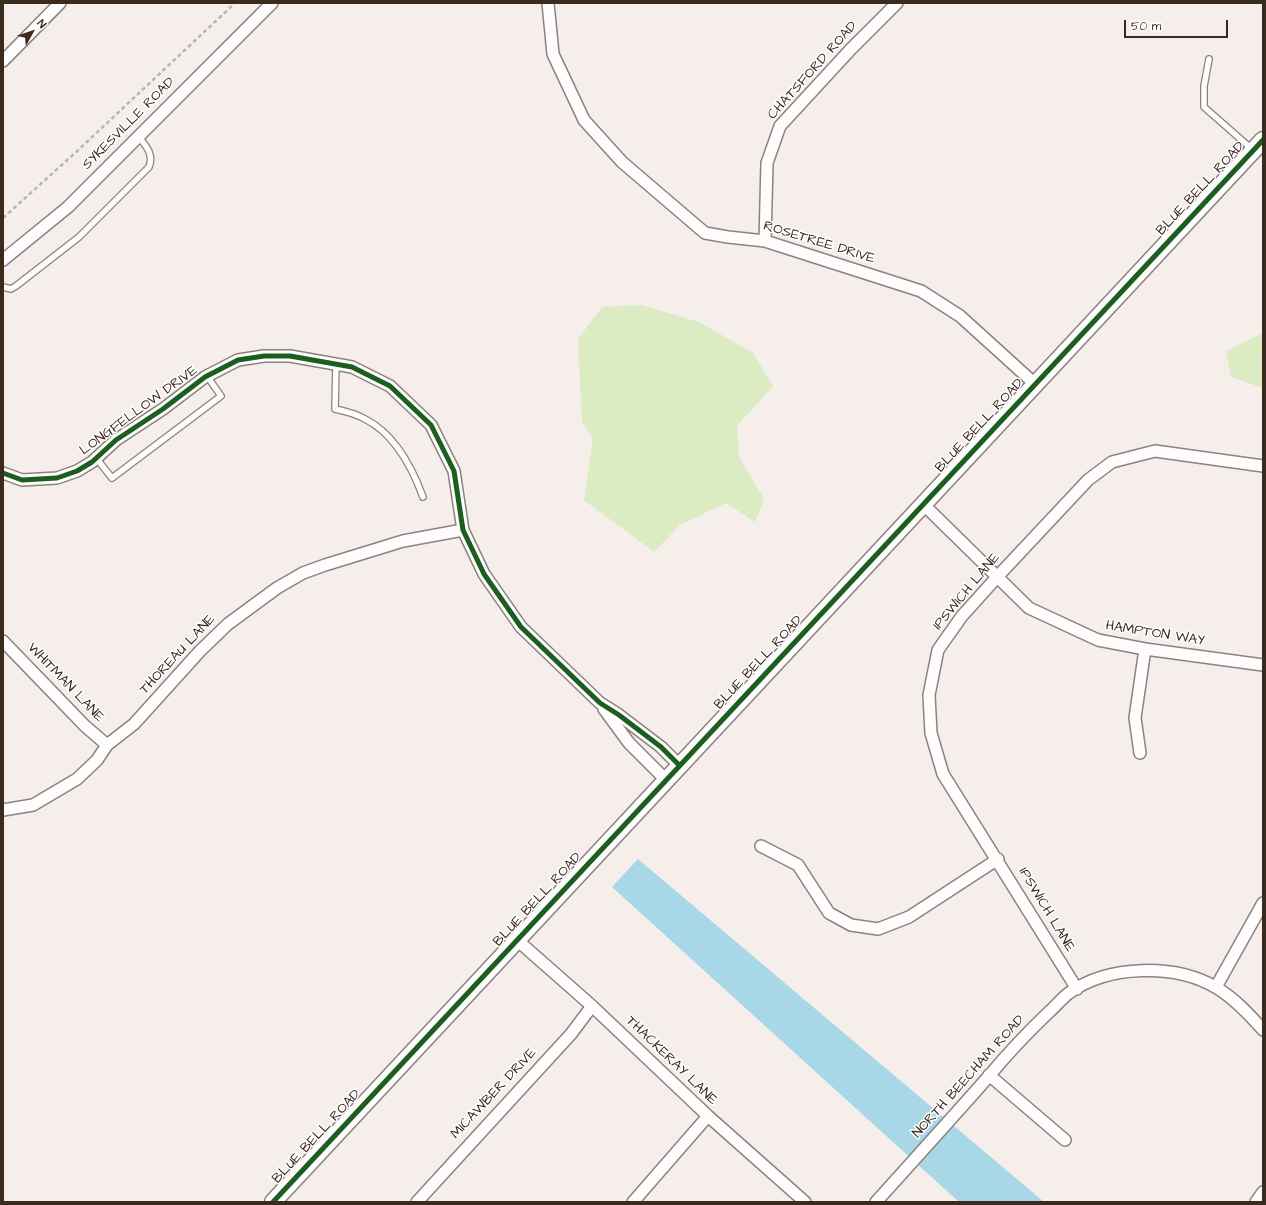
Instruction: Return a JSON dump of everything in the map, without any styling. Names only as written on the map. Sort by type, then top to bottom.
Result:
[{"type":"street","points":[[3,61],[60,3]]},
{"type":"street","name":"SYKESVILLE ROAD","points":[[3,260],[68,207],[272,3]]},
{"type":"street","name":"ROSETREE DRIVE","points":[[548,3],[553,54],[584,120],[622,162],[705,232],[728,237],[764,240],[921,291],[960,316],[1035,384]]},
{"type":"street","name":"CHATSFORD ROAD","points":[[764,240],[766,163],[780,126],[851,49],[897,3]]},
{"type":"street","name":"BLUE BELL ROAD","points":[[273,1202],[1258,145]]},
{"type":"street","name":"LONGFELLOW DRIVE","points":[[4,476],[22,480],[57,478],[77,471],[96,458],[116,440],[163,409],[206,376],[238,360],[264,356],[290,356],[352,367],[390,386],[431,425],[454,471],[463,530],[484,574],[520,627],[600,703],[629,743],[666,780]]},
{"type":"street","name":"IPSWICH LANE","points":[[1077,989],[998,859],[943,774],[931,733],[929,695],[938,650],[962,616],[998,576],[1088,480],[1112,462],[1156,451],[1263,466]]},
{"type":"street","name":"HAMPTON WAY","points":[[923,504],[1029,608],[1098,640],[1145,649],[1263,665]]},
{"type":"street","name":"THOREAU LANE","points":[[3,810],[33,806],[55,794],[77,779],[97,760],[107,746],[134,724],[200,651],[228,624],[277,588],[303,573],[325,565],[404,541],[463,530]]},
{"type":"street","name":"WHITMAN LANE","points":[[3,641],[85,726],[107,746]]},
{"type":"street","points":[[1140,753],[1135,718],[1145,649]]},
{"type":"street","name":"LONGFELLOW DRIVE","points":[[600,703],[619,715],[661,747],[679,765]]},
{"type":"street","points":[[761,846],[798,865],[829,913],[851,925],[878,929],[908,917],[998,859]]},
{"type":"street","points":[[1216,987],[1263,903]]},
{"type":"street","name":"THACKERAY LANE","points":[[517,940],[592,1006],[708,1116],[805,1202]]},
{"type":"street","name":"NORTH BEECHAM ROAD","points":[[876,1202],[1022,1038],[1069,993],[1077,989],[1105,977],[1137,970],[1153,970],[1185,976],[1216,987],[1244,1007],[1263,1030]]},
{"type":"street","name":"MICAWBER DRIVE","points":[[417,1202],[571,1034],[592,1006]]},
{"type":"street","points":[[990,1075],[1065,1140]]},
{"type":"street","points":[[633,1202],[708,1116]]},
{"type":"street","points":[[1256,1202],[1263,1192]]},
{"type":"lane","points":[[1209,59],[1204,86],[1204,107],[1258,145]]},
{"type":"lane","points":[[3,287],[11,289],[16,286],[66,248],[102,215],[149,167],[152,159],[149,150],[138,136]]},
{"type":"lane","points":[[336,363],[335,409],[364,418],[372,423],[395,444],[414,473],[422,497]]},
{"type":"lane","points":[[96,458],[112,478],[221,396],[206,376]]},
{"type":"path","points":[[3,218],[75,153],[235,3]]},
{"type":"green space","points":[[641,305],[699,322],[753,353],[773,386],[737,426],[739,457],[764,499],[755,522],[726,503],[680,525],[654,552],[584,500],[593,439],[582,422],[578,339],[602,307]]},
{"type":"green space","points":[[1263,333],[1263,388],[1231,377],[1226,351]]},
{"type":"water","points":[[638,859],[1044,1202],[959,1202],[612,887]]},
{"type":"cycle path","points":[[273,1202],[1263,140]]},
{"type":"cycle path","points":[[3,473],[22,480],[57,478],[77,471],[92,462],[116,440],[163,409],[205,377],[238,360],[264,356],[290,356],[352,367],[390,386],[431,425],[454,471],[463,530],[484,574],[521,627],[600,703],[619,715],[661,747],[679,765]]}]
